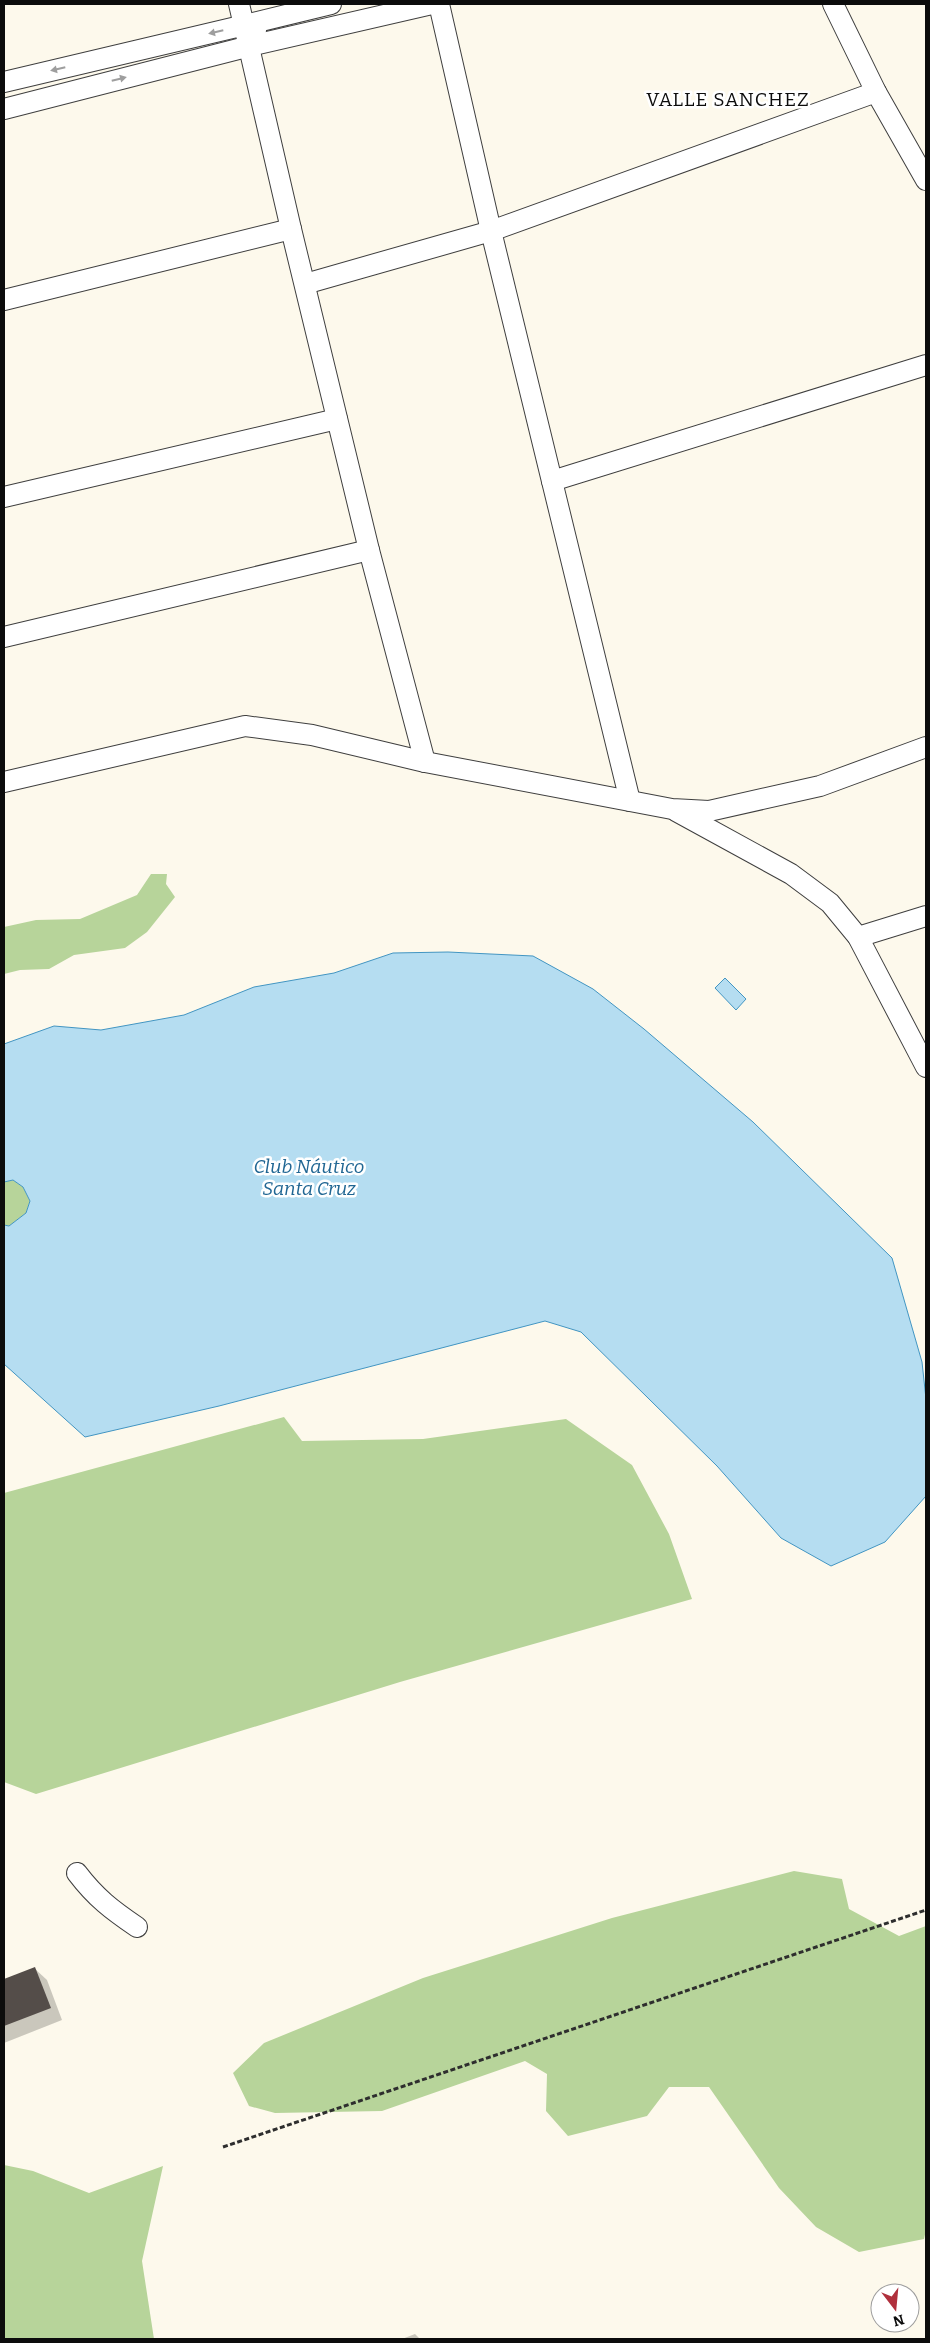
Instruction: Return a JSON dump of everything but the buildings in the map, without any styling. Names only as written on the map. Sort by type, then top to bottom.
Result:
[{"type":"street","points":[[240,4],[291,229],[337,419],[369,550],[425,762]]},
{"type":"street","points":[[4,82],[331,4]]},
{"type":"street","points":[[4,109],[250,46],[432,4]]},
{"type":"street","points":[[439,4],[490,231],[630,801]]},
{"type":"street","points":[[834,4],[876,92],[926,180]]},
{"type":"street","points":[[245,25],[279,40]]},
{"type":"street","points":[[305,284],[490,231],[876,92]]},
{"type":"street","points":[[4,300],[291,229]]},
{"type":"street","points":[[552,482],[926,365]]},
{"type":"street","points":[[4,497],[337,419]]},
{"type":"street","points":[[4,637],[369,550]]},
{"type":"street","points":[[4,782],[245,726],[312,735],[425,762],[672,809],[709,811],[820,786],[926,747]]},
{"type":"street","points":[[672,809],[791,874],[830,903],[858,937],[926,1067]]},
{"type":"street","points":[[858,937],[926,916]]},
{"type":"street","points":[[78,1873],[93,1894],[106,1906],[138,1927]]},
{"type":"path","points":[[223,2147],[926,1910]]},
{"type":"green space","points":[[151,874],[167,874],[166,884],[175,897],[147,932],[125,948],[74,955],[49,969],[20,970],[4,974],[4,927],[36,920],[80,919],[137,895]]},
{"type":"green space","points":[[13,1180],[23,1187],[30,1201],[26,1213],[9,1226],[4,1225],[4,1182]]},
{"type":"green space","points":[[284,1417],[302,1441],[423,1439],[566,1419],[632,1465],[669,1534],[692,1599],[400,1682],[36,1794],[4,1782],[4,1493]]},
{"type":"green space","points":[[794,1871],[842,1879],[849,1909],[899,1936],[926,1926],[926,2230],[924,2239],[859,2252],[816,2227],[779,2188],[709,2087],[669,2087],[647,2116],[568,2136],[546,2111],[547,2074],[525,2061],[382,2111],[275,2113],[249,2106],[233,2073],[264,2043],[423,1978],[612,1918]]},
{"type":"green space","points":[[4,2165],[33,2171],[89,2193],[163,2166],[142,2261],[154,2339],[4,2339]]},
{"type":"water","name":"Club Náutico Santa Cruz","points":[[448,952],[533,956],[593,989],[644,1029],[753,1122],[892,1258],[922,1362],[926,1399],[926,1496],[885,1542],[831,1566],[781,1538],[717,1466],[581,1332],[545,1321],[219,1406],[85,1437],[4,1364],[4,1225],[9,1226],[26,1213],[30,1201],[23,1187],[13,1180],[4,1182],[4,1044],[54,1026],[101,1030],[184,1015],[254,987],[334,973],[393,953]]},
{"type":"water","points":[[725,978],[746,999],[736,1010],[715,988]]},
{"type":"district","name":"VALLE SANCHEZ","points":[[728,99]]}]
